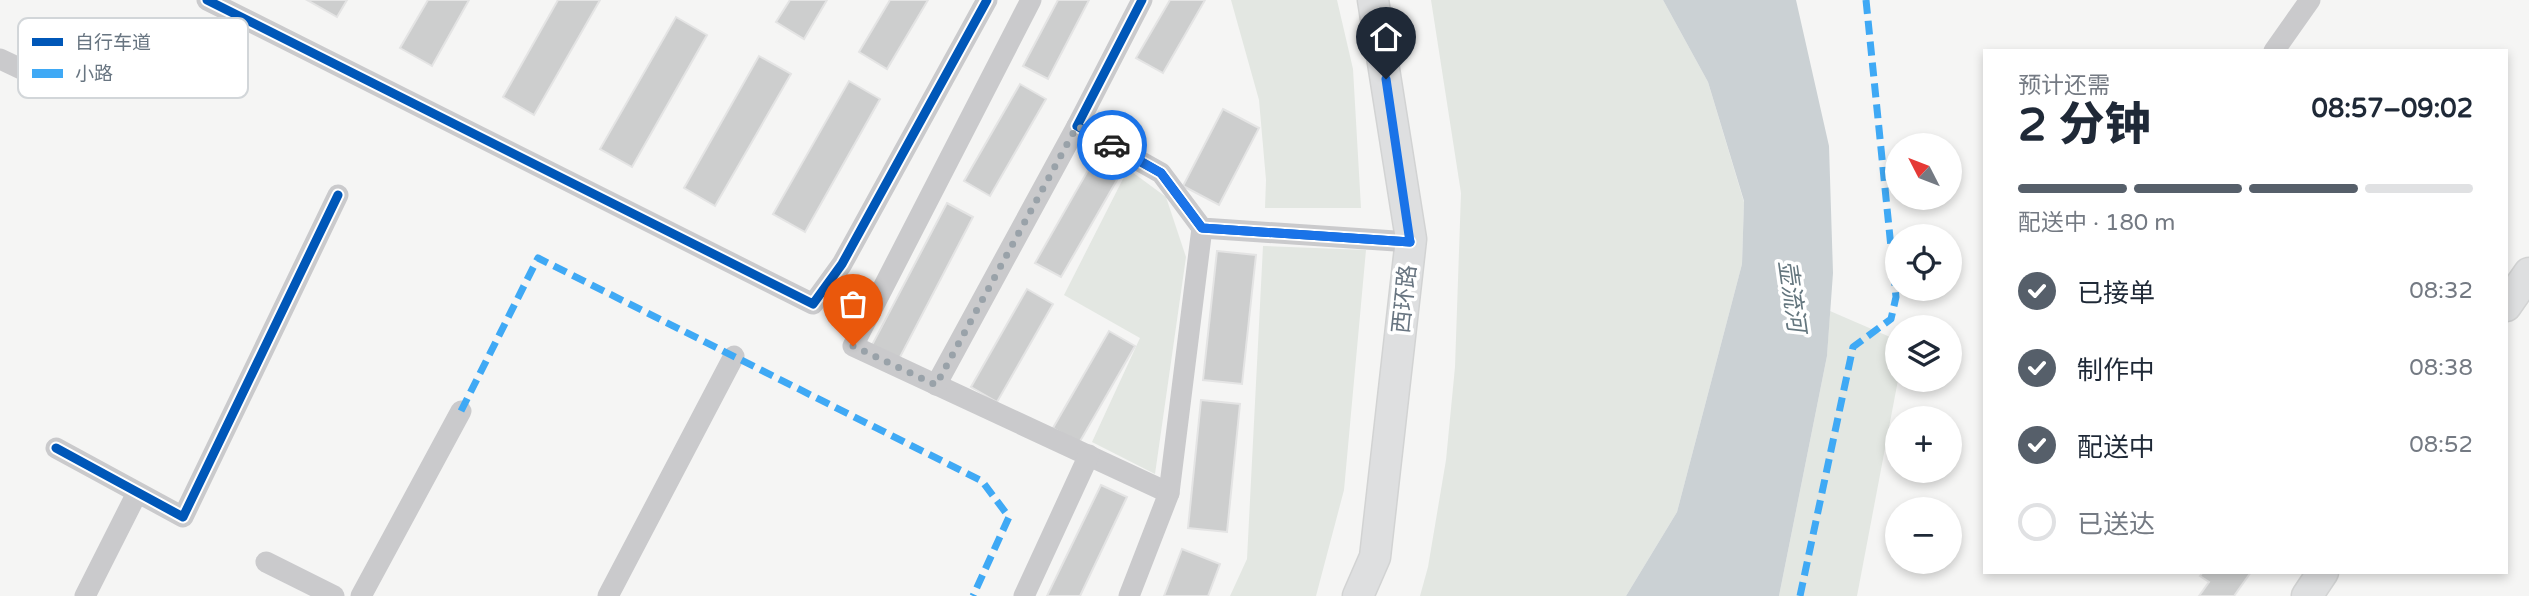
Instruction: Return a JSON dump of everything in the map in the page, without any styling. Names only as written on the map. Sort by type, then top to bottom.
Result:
[{"type":"main road","name":"西环路","points":[[1358,596],[1375,557],[1410,242],[1373,0]]},
{"type":"main road","points":[[2508,303],[2529,273]]},
{"type":"street","points":[[206,0],[242,18]]},
{"type":"street","points":[[248,21],[813,304],[842,264],[987,0]]},
{"type":"street","points":[[1031,0],[853,346],[1169,493]]},
{"type":"street","points":[[936,385],[1077,126],[1142,0]]},
{"type":"street","points":[[2275,49],[2310,0]]},
{"type":"street","points":[[0,59],[18,67]]},
{"type":"street","points":[[1077,126],[1161,173],[1202,228],[1169,493],[1129,596]]},
{"type":"street","points":[[56,448],[183,517],[338,195]]},
{"type":"street","points":[[1202,228],[1410,242]]},
{"type":"street","points":[[608,596],[734,356]]},
{"type":"street","points":[[361,596],[461,411]]},
{"type":"street","points":[[1024,596],[1089,455]]},
{"type":"street","points":[[85,596],[137,494]]},
{"type":"street","points":[[266,562],[334,596]]},
{"type":"shaded area","points":[[1231,0],[1337,0],[1353,69],[1361,208],[1265,208],[1266,180],[1259,100]]},
{"type":"shaded area","points":[[1431,0],[1663,0],[1708,82],[1744,202],[1742,264],[1677,512],[1626,596],[1420,596],[1428,567],[1446,460],[1455,367],[1461,193]]},
{"type":"shaded area","points":[[1128,169],[1166,197],[1186,257],[1155,474],[1092,442],[1140,338],[1064,295]]},
{"type":"shaded area","points":[[1263,246],[1366,250],[1344,490],[1316,596],[1230,596],[1247,559]]},
{"type":"shaded area","points":[[1830,311],[1885,335],[1885,392],[1896,392],[1893,406],[1885,406],[1885,448],[1857,596],[1779,596],[1827,356]]},
{"type":"water","name":"壶流河","points":[[1663,0],[1796,0],[1829,146],[1833,273],[1827,356],[1779,596],[1626,596],[1677,512],[1742,264],[1744,201],[1708,82]]},
{"type":"building","points":[[307,0],[347,0],[337,17]]},
{"type":"building","points":[[428,0],[469,0],[432,66],[400,48]]},
{"type":"building","points":[[558,0],[600,0],[534,115],[503,97]]},
{"type":"building","points":[[790,0],[827,0],[804,39],[776,22]]},
{"type":"building","points":[[890,0],[928,0],[887,69],[859,52]]},
{"type":"building","points":[[1058,0],[1089,0],[1048,79],[1023,66]]},
{"type":"building","points":[[1170,0],[1205,0],[1163,73],[1136,58]]},
{"type":"building","points":[[676,17],[707,35],[632,167],[600,149]]},
{"type":"building","points":[[759,56],[791,74],[715,206],[684,188]]},
{"type":"building","points":[[849,81],[880,99],[805,232],[773,214]]},
{"type":"building","points":[[1020,84],[1046,99],[990,196],[964,181]]},
{"type":"building","points":[[1223,109],[1259,128],[1219,205],[1183,186]]},
{"type":"building","points":[[1091,165],[1117,180],[1061,277],[1035,263]]},
{"type":"building","points":[[947,203],[973,217],[899,359],[872,345]]},
{"type":"building","points":[[1217,251],[1256,255],[1242,384],[1203,380]]},
{"type":"building","points":[[1027,289],[1053,304],[997,402],[971,387]]},
{"type":"building","points":[[1109,331],[1135,346],[1079,443],[1053,428]]},
{"type":"building","points":[[1201,400],[1240,404],[1227,532],[1188,528]]},
{"type":"building","points":[[1101,485],[1127,497],[1080,596],[1047,596]]},
{"type":"building","points":[[1182,549],[1220,564],[1208,596],[1164,596]]},
{"type":"building","points":[[2250,574],[2234,596],[2199,596],[2209,582],[2200,576]]},
{"type":"marked path","points":[[1800,596],[1853,347],[1891,319],[1896,297],[1866,0]]},
{"type":"marked path","points":[[461,411],[538,258],[982,481],[1009,517],[973,596]]},
{"type":"cycle path","points":[[207,0],[243,18]]},
{"type":"cycle path","points":[[248,21],[813,304],[842,264],[987,0]]},
{"type":"cycle path","points":[[1142,0],[1077,126],[1161,173],[1202,228],[1410,242]]},
{"type":"cycle path","points":[[56,448],[183,517],[338,195]]},
{"type":"way so far","points":[[853,346],[936,385],[1077,126],[1112,145]]},
{"type":"route","points":[[1112,145],[1161,173],[1202,228],[1410,242],[1386,79]]}]
